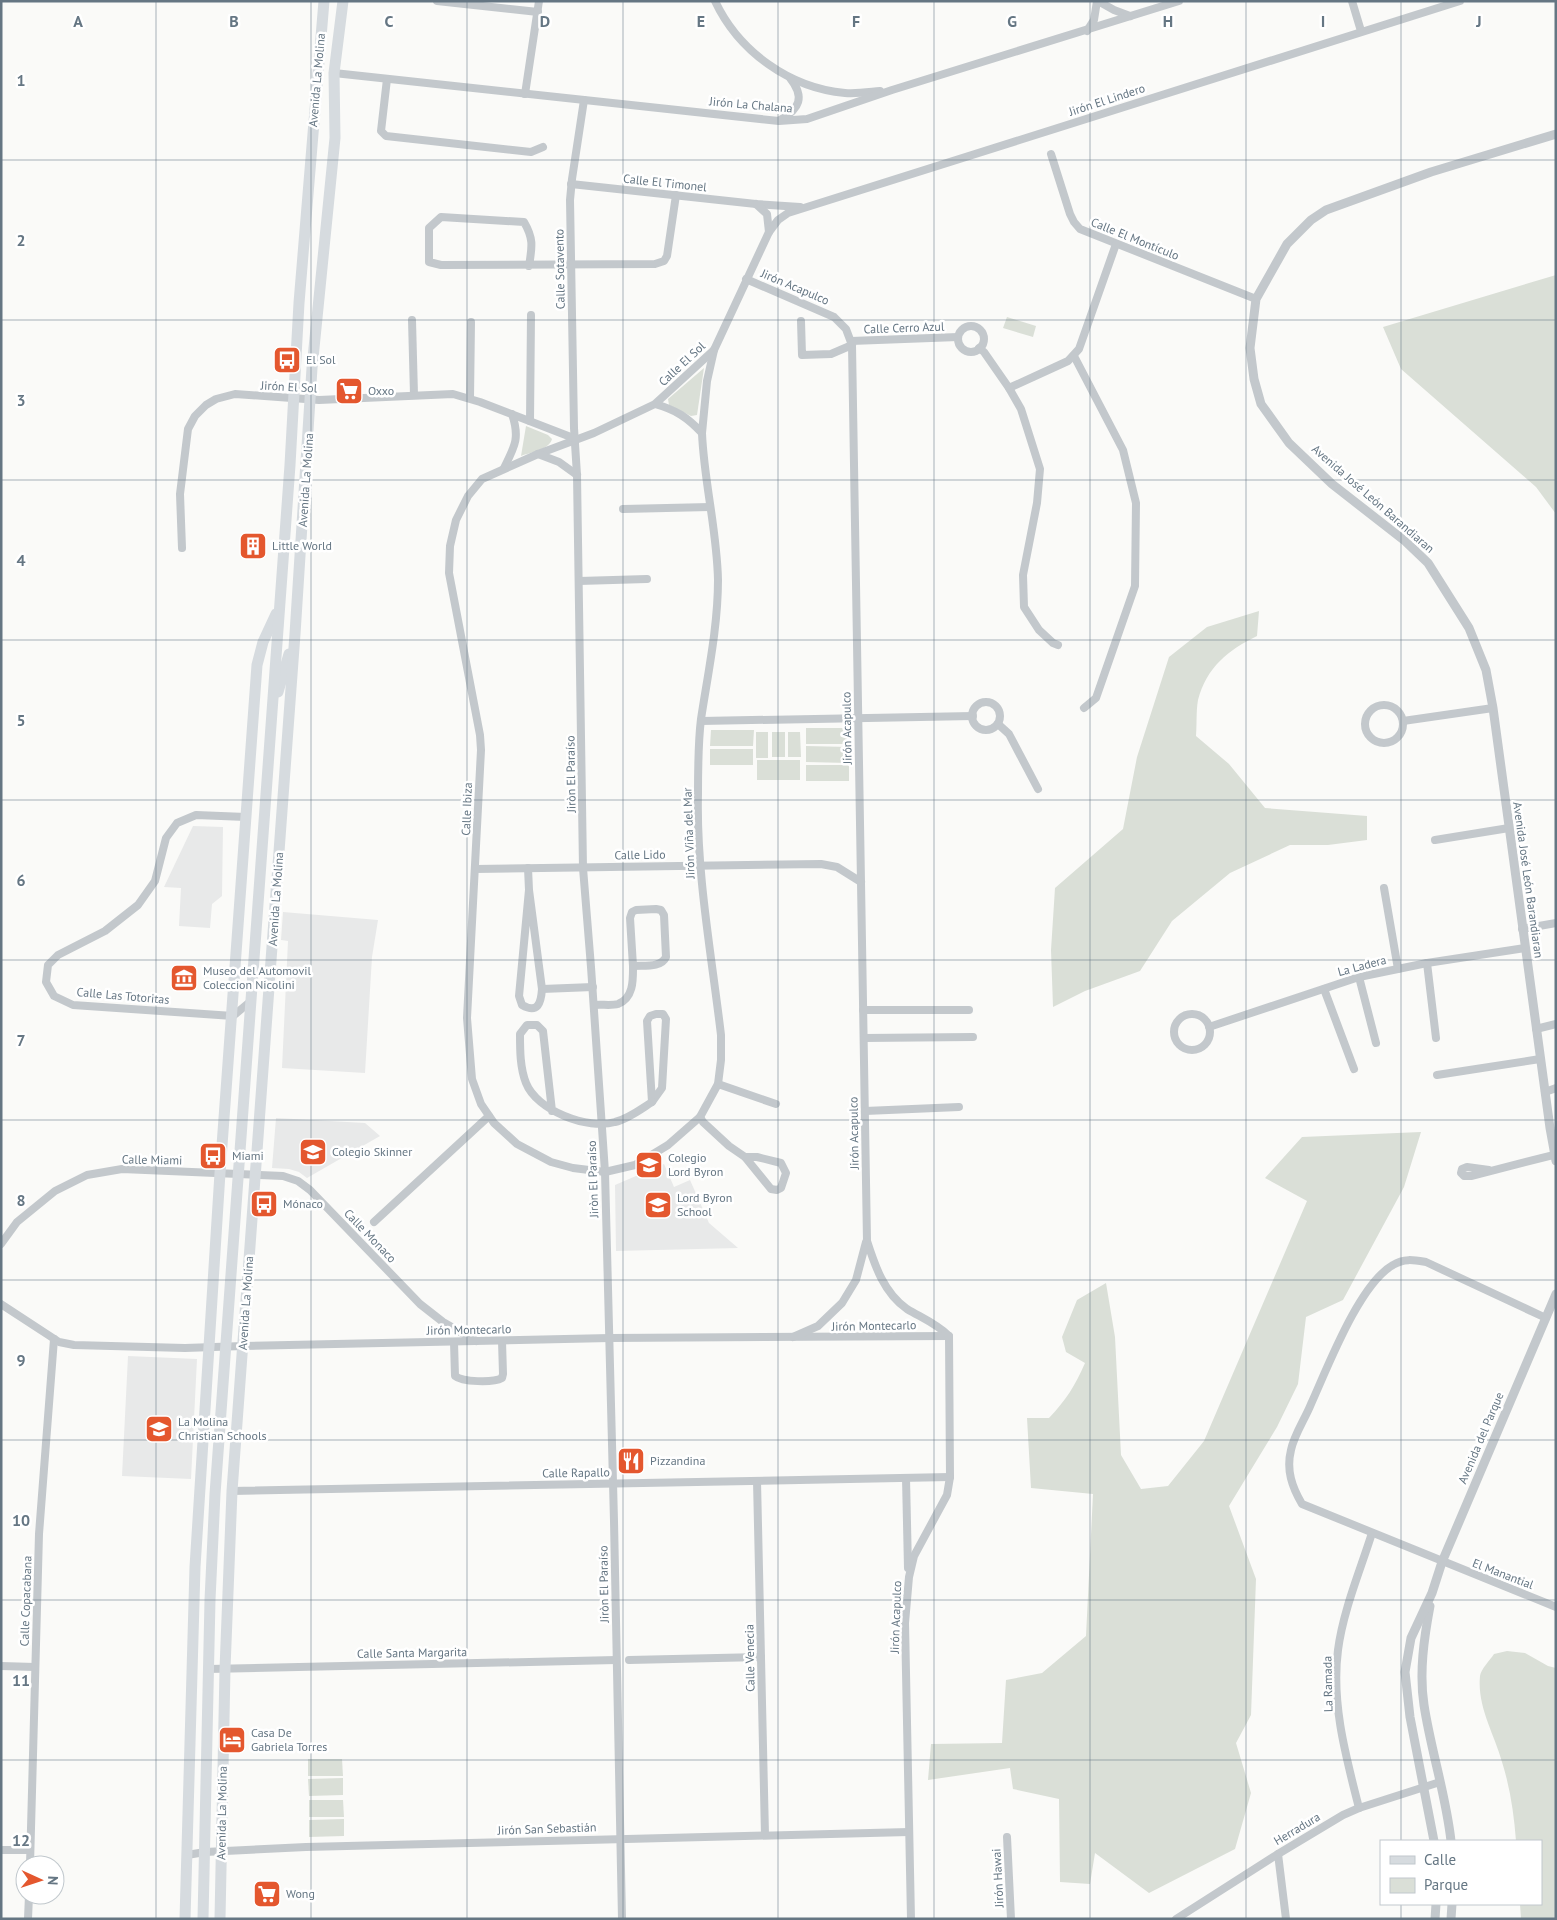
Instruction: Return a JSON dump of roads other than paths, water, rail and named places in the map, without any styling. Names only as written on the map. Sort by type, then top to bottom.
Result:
[{"type":"main road","name":"Avenida La Molina","points":[[203,1919],[208,1669],[214,1504],[295,399],[299,303],[324,1]]},
{"type":"main road","name":"Avenida La Molina","points":[[220,1919],[225,1668],[232,1491],[295,634],[310,400],[335,131],[334,73],[343,1]]},
{"type":"main road","name":"Avenida La Molina","points":[[185,1919],[196,1567],[220,1173],[258,657],[279,608]]},
{"type":"main road","points":[[272,712],[295,634]]},
{"type":"street","points":[[437,1],[538,12]]},
{"type":"street","points":[[525,94],[539,1]]},
{"type":"street","points":[[1087,31],[1096,14],[1098,1],[1132,17]]},
{"type":"street","name":"Jirón La Chalana","points":[[334,73],[779,121],[807,119],[892,90],[1179,1]]},
{"type":"street","points":[[1352,1],[1361,31]]},
{"type":"street","name":"Jirón El Lindero","points":[[769,232],[778,220],[788,213],[805,207],[1460,1]]},
{"type":"street","points":[[716,2],[728,24],[741,40],[769,65],[790,78],[820,89],[847,93],[892,90]]},
{"type":"street","points":[[779,121],[792,114],[798,102],[798,88],[790,78]]},
{"type":"street","points":[[387,79],[381,131],[386,136],[531,152],[543,146]]},
{"type":"street","name":"Calle Sotavento","points":[[576,439],[574,428],[571,184],[584,100]]},
{"type":"street","name":"Avenida José León Barandiaran","points":[[1555,1158],[1493,708],[1486,670],[1469,628],[1428,563],[1405,541],[1332,484],[1289,443],[1261,404],[1254,379],[1250,348],[1256,299],[1287,244],[1311,220],[1326,210],[1431,172],[1556,134]]},
{"type":"street","name":"Calle El Montículo","points":[[1051,154],[1074,222],[1084,232],[1256,299]]},
{"type":"street","name":"Calle El Timonel","points":[[571,184],[756,204],[805,207]]},
{"type":"street","points":[[529,266],[532,247],[531,234],[524,222],[441,217],[429,228],[430,262],[441,265],[529,266],[572,266],[655,264],[664,261],[667,256],[676,195]]},
{"type":"street","points":[[756,204],[767,214],[769,232]]},
{"type":"street","name":"Calle El Sol","points":[[576,439],[594,433],[655,404],[714,350],[769,232]]},
{"type":"street","points":[[1009,388],[1068,361],[1074,356],[1084,334],[1116,244]]},
{"type":"street","name":"Jirón Acapulco","points":[[746,279],[830,315],[844,326],[852,343],[867,1240],[876,1270],[888,1289],[905,1307],[942,1329],[949,1336],[950,1477],[947,1495],[914,1556],[908,1577],[905,1623],[911,1919]]},
{"type":"street","points":[[530,422],[531,315]]},
{"type":"street","points":[[412,320],[414,395]]},
{"type":"street","points":[[470,398],[471,322]]},
{"type":"street","name":"Calle Cerro Azul","points":[[801,322],[802,355],[831,354],[852,343],[958,338]]},
{"type":"street","points":[[967,327],[976,328],[980,331],[983,340],[979,348],[970,352],[961,347],[958,338],[963,329],[967,327]]},
{"type":"street","points":[[979,348],[984,352],[1009,388],[1021,409],[1040,469],[1037,503],[1023,575],[1024,607],[1039,630],[1053,643],[1058,644]]},
{"type":"street","name":"Jirón Viña del Mar","points":[[605,1172],[635,1165],[668,1144],[700,1117],[718,1084],[721,1060],[721,1035],[700,865],[697,811],[701,721],[708,678],[717,589],[715,541],[703,463],[702,433],[707,381],[714,350]]},
{"type":"street","points":[[1074,356],[1123,450],[1136,503],[1135,586],[1096,698],[1084,708]]},
{"type":"street","name":"Jirón El Sol","points":[[182,548],[180,494],[188,429],[195,416],[216,398],[235,394],[310,400],[446,394],[470,398],[576,439]]},
{"type":"street","points":[[655,404],[673,410],[689,419],[702,433]]},
{"type":"street","points":[[504,468],[517,439],[512,414]]},
{"type":"street","name":"Calle Ibiza","points":[[576,439],[504,468],[482,479],[468,496],[456,520],[450,546],[449,573],[480,735],[481,750],[467,1018],[472,1079],[481,1104],[517,1144],[536,1156],[551,1162],[573,1168],[605,1172]]},
{"type":"street","name":"Jiròn El Paraíso","points":[[576,439],[583,868],[605,1172],[622,1919]]},
{"type":"street","points":[[538,454],[559,462],[577,475]]},
{"type":"street","points":[[623,509],[710,507]]},
{"type":"street","points":[[579,581],[646,579]]},
{"type":"street","points":[[986,702],[990,703],[999,712],[998,724],[991,729],[982,729],[975,724],[973,716],[975,708],[986,702]]},
{"type":"street","points":[[1380,705],[1392,707],[1401,715],[1403,721],[1400,734],[1390,743],[1377,743],[1367,735],[1365,729],[1366,716],[1374,707],[1380,705]]},
{"type":"street","points":[[1403,721],[1493,708]]},
{"type":"street","points":[[701,721],[973,716]]},
{"type":"street","points":[[998,724],[1009,734],[1038,789]]},
{"type":"street","name":"Calle Las Totoritas","points":[[233,1016],[72,1005],[54,996],[46,982],[48,965],[58,955],[105,931],[138,905],[155,881],[166,838],[178,823],[196,815],[246,817]]},
{"type":"street","points":[[1435,840],[1509,828]]},
{"type":"street","name":"Calle Lido","points":[[475,869],[828,865],[841,869],[861,882]]},
{"type":"street","points":[[528,868],[528,890],[519,996],[522,1005],[534,1008],[541,999],[542,989],[528,890]]},
{"type":"street","points":[[1384,888],[1398,969]]},
{"type":"street","points":[[594,1005],[618,1004],[631,992],[633,966],[630,918],[632,912],[636,910],[661,910],[664,916],[666,957],[664,961],[659,964],[633,966]]},
{"type":"street","points":[[1522,929],[1556,923]]},
{"type":"street","name":"La Ladera","points":[[1209,1027],[1360,977],[1427,963],[1525,948]]},
{"type":"street","points":[[1427,963],[1436,1038]]},
{"type":"street","points":[[1360,977],[1376,1043]]},
{"type":"street","points":[[542,989],[593,987]]},
{"type":"street","points":[[1324,988],[1354,1069]]},
{"type":"street","points":[[233,1016],[251,1001]]},
{"type":"street","points":[[864,1010],[969,1010]]},
{"type":"street","points":[[552,1111],[543,1031],[537,1025],[527,1025],[520,1034],[523,1075],[526,1085],[532,1094],[552,1111],[565,1117],[602,1123],[615,1123],[652,1102],[662,1088],[666,1019],[663,1014],[650,1016],[647,1021],[652,1102]]},
{"type":"street","points":[[1188,1014],[1201,1016],[1209,1027],[1208,1041],[1197,1049],[1190,1050],[1184,1048],[1175,1037],[1177,1023],[1188,1014]]},
{"type":"street","points":[[1536,1029],[1556,1024]]},
{"type":"street","points":[[864,1038],[973,1037]]},
{"type":"street","points":[[1437,1075],[1540,1059]]},
{"type":"street","points":[[718,1084],[776,1104]]},
{"type":"street","points":[[1545,1092],[1556,1088]]},
{"type":"street","points":[[865,1111],[959,1108]]},
{"type":"street","points":[[374,1222],[490,1116]]},
{"type":"street","points":[[700,1117],[729,1146],[745,1157],[771,1189],[781,1188],[786,1172],[780,1163],[757,1157],[745,1157]]},
{"type":"street","points":[[1489,1170],[1555,1158]]},
{"type":"street","name":"Calle Miami","points":[[1,1244],[18,1222],[55,1191],[87,1175],[122,1170],[238,1174]]},
{"type":"street","name":"Calle Monaco","points":[[238,1174],[283,1176],[304,1185],[420,1304],[443,1322],[476,1341]]},
{"type":"street","name":"Jirón Acapulco","points":[[792,1338],[818,1326],[842,1303],[856,1280],[867,1240]]},
{"type":"street","name":"El Manantial","points":[[1546,1318],[1426,1262],[1409,1259],[1393,1264],[1376,1278],[1342,1334],[1291,1449],[1289,1472],[1294,1490],[1302,1504],[1556,1607]]},
{"type":"street","name":"Avenida del Parque","points":[[1434,1840],[1410,1717],[1405,1672],[1411,1638],[1432,1593],[1442,1562],[1556,1294]]},
{"type":"street","name":"Jirón Montecarlo","points":[[1,1304],[54,1339],[64,1344],[74,1345],[186,1348],[610,1338],[949,1336]]},
{"type":"street","name":"Calle Copacabana","points":[[30,1855],[39,1534],[54,1339]]},
{"type":"street","points":[[454,1342],[455,1376],[459,1380],[494,1380],[502,1378],[503,1374],[502,1341]]},
{"type":"street","name":"Calle Rapallo","points":[[232,1491],[950,1477]]},
{"type":"street","points":[[906,1478],[908,1577]]},
{"type":"street","name":"Calle Venecia","points":[[757,1481],[765,1834]]},
{"type":"street","name":"La Ramada","points":[[1359,1808],[1344,1750],[1337,1702],[1336,1675],[1338,1650],[1344,1624],[1372,1534]]},
{"type":"street","name":"Avenida del Parque","points":[[1432,1593],[1425,1635],[1422,1673],[1424,1704],[1449,1819],[1451,1840]]},
{"type":"street","points":[[628,1660],[761,1657]]},
{"type":"street","name":"Calle Santa Margarita","points":[[208,1669],[616,1660]]},
{"type":"street","points":[[1,1666],[35,1667]]},
{"type":"street","name":"Herradura","points":[[1176,1919],[1333,1820],[1359,1808],[1440,1782]]},
{"type":"street","name":"Jirón San Sebastián","points":[[187,1855],[205,1852],[316,1847],[765,1834],[909,1832]]},
{"type":"street","name":"Jirón Hawai","points":[[1007,1837],[1011,1919]]},
{"type":"street","points":[[1,1850],[30,1850]]},
{"type":"street","points":[[1278,1854],[1286,1919]]},
{"type":"street","points":[[28,1919],[29,1905]]},
{"type":"street","points":[[1435,1919],[1436,1905]]},
{"type":"street","points":[[1451,1919],[1452,1905]]},
{"type":"place","name":"El Sol","points":[[287,360]]},
{"type":"place","name":"Oxxo","points":[[349,391]]},
{"type":"place","name":"Little World","points":[[253,546]]},
{"type":"place","name":"Museo del Automovil Coleccion Nicolini","points":[[184,978]]},
{"type":"place","name":"Colegio Skinner","points":[[313,1152]]},
{"type":"place","name":"Miami","points":[[213,1156]]},
{"type":"place","name":"Colegio Lord Byron","points":[[649,1165]]},
{"type":"place","name":"Mónaco","points":[[264,1204]]},
{"type":"place","name":"Lord Byron School","points":[[658,1205]]},
{"type":"place","name":"La Molina Christian Schools","points":[[159,1429]]},
{"type":"place","name":"Pizzandina","points":[[631,1461]]},
{"type":"place","name":"Casa De Gabriela Torres","points":[[232,1740]]},
{"type":"place","name":"Wong","points":[[267,1894]]}]
